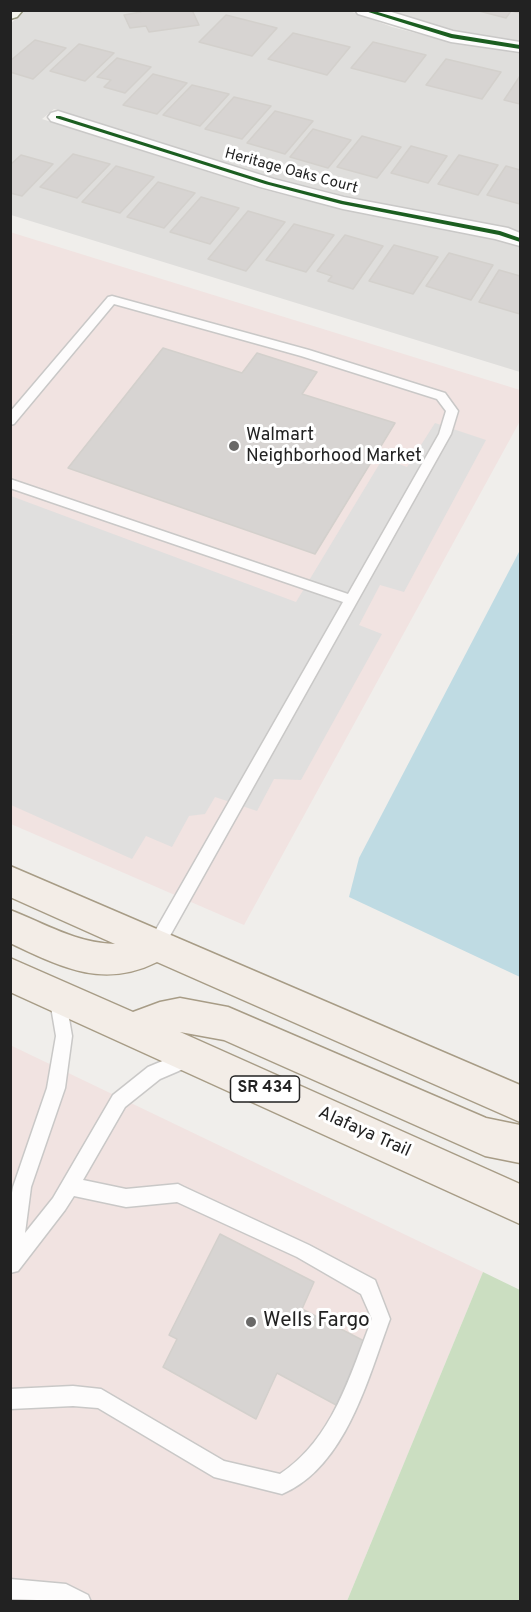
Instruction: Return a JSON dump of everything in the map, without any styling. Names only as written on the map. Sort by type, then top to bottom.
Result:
[{"type":"main road","points":[[10,881],[520,1104]]},
{"type":"main road","points":[[10,926],[66,950],[98,960],[129,957],[156,945]]},
{"type":"main road","name":"Alafaya Trail","points":[[10,974],[520,1204]]},
{"type":"main road","points":[[133,1030],[157,1018],[185,1014],[228,1024],[485,1137],[520,1144]]},
{"type":"street","points":[[364,10],[451,36],[520,47]]},
{"type":"street","name":"Heritage Oaks Court","points":[[58,117],[267,183],[343,203],[500,233],[520,240]]},
{"type":"lane","points":[[10,421],[112,300],[305,353],[441,396],[452,411],[445,434],[156,945]]},
{"type":"lane","points":[[10,483],[351,600]]},
{"type":"lane","points":[[11,1265],[22,1187],[56,1088],[64,1036],[57,995]]},
{"type":"lane","points":[[11,1265],[59,1204],[119,1101],[154,1073],[193,1056]]},
{"type":"lane","points":[[10,1399],[73,1396],[101,1399],[221,1470],[282,1484],[305,1469],[343,1419],[381,1319],[368,1287],[303,1251],[178,1193],[126,1198],[70,1186]]},
{"type":"lane","points":[[10,1589],[66,1594],[81,1602]]},
{"type":"shaded area","points":[[26,10],[347,10],[392,27],[447,41],[520,52],[520,232],[346,196],[272,177],[54,109],[42,119],[261,189],[340,209],[496,240],[520,247],[520,372],[11,215],[10,24]]},
{"type":"shaded area","points":[[381,11],[520,11],[520,41],[454,31]]},
{"type":"shaded area","points":[[10,232],[520,390],[520,421],[244,925],[11,824]]},
{"type":"shaded area","points":[[435,423],[486,440],[404,592],[380,585],[359,625],[382,634],[301,780],[274,779],[257,811],[215,797],[205,814],[189,816],[172,847],[146,836],[132,859],[11,805],[10,638],[13,634],[10,634],[11,496],[296,602],[383,458],[407,467]]},
{"type":"shaded area","points":[[10,1045],[483,1272],[347,1601],[11,1601]]},
{"type":"green space","points":[[483,1272],[520,1290],[520,1601],[347,1601]]},
{"type":"water","points":[[520,550],[520,977],[349,897],[359,858]]},
{"type":"building","points":[[140,10],[192,10],[199,25],[149,32],[146,26],[130,28],[124,15],[141,12]]},
{"type":"building","points":[[520,10],[520,13],[511,11],[506,18],[479,11]]},
{"type":"building","points":[[226,15],[277,28],[252,56],[199,42]]},
{"type":"building","points":[[293,33],[350,47],[327,75],[268,59]]},
{"type":"building","points":[[35,40],[66,48],[33,79],[10,72],[10,61]]},
{"type":"building","points":[[373,42],[426,55],[405,82],[351,68]]},
{"type":"building","points":[[79,44],[114,53],[85,81],[50,71]]},
{"type":"building","points":[[117,58],[151,67],[125,93],[104,87],[111,80],[97,77]]},
{"type":"building","points":[[446,59],[501,72],[482,99],[426,85]]},
{"type":"building","points":[[153,74],[187,83],[157,114],[123,105]]},
{"type":"building","points":[[520,76],[520,104],[504,100]]},
{"type":"building","points":[[192,85],[229,94],[200,126],[163,115]]},
{"type":"building","points":[[234,97],[271,106],[242,139],[205,129]]},
{"type":"building","points":[[275,111],[313,121],[285,154],[247,143]]},
{"type":"building","points":[[313,129],[351,140],[328,168],[290,157]]},
{"type":"building","points":[[362,136],[401,147],[377,178],[337,167]]},
{"type":"building","points":[[411,146],[447,156],[428,183],[391,173]]},
{"type":"building","points":[[73,154],[110,164],[77,198],[40,187]]},
{"type":"building","points":[[21,155],[53,164],[22,196],[10,193],[10,165]]},
{"type":"building","points":[[459,155],[498,165],[478,195],[438,184]]},
{"type":"building","points":[[116,166],[154,177],[120,213],[82,202]]},
{"type":"building","points":[[506,166],[520,170],[520,204],[487,195]]},
{"type":"building","points":[[158,182],[195,193],[164,228],[127,217]]},
{"type":"building","points":[[201,197],[239,208],[210,244],[170,232]]},
{"type":"building","points":[[248,211],[285,222],[246,271],[208,259]]},
{"type":"building","points":[[294,224],[334,235],[306,272],[266,260]]},
{"type":"building","points":[[345,235],[383,246],[353,289],[328,281],[332,276],[317,271]]},
{"type":"building","points":[[394,245],[438,257],[413,294],[369,281]]},
{"type":"building","points":[[449,253],[493,265],[471,300],[426,286]]},
{"type":"building","points":[[499,270],[520,276],[520,314],[479,302]]},
{"type":"building","name":"Walmart Neighborhood Market","points":[[163,348],[242,373],[257,353],[317,372],[302,394],[395,423],[315,554],[68,468]]},
{"type":"building","name":"Wells Fargo","points":[[220,1234],[314,1282],[302,1309],[366,1342],[338,1406],[277,1373],[256,1419],[163,1367],[177,1339],[169,1335]]},
{"type":"cycle path","points":[[364,10],[451,36],[520,47]]},
{"type":"cycle path","points":[[58,117],[267,183],[343,203],[500,233],[520,240]]},
{"type":"place","name":"Walmart Neighborhood Market","points":[[234,446]]},
{"type":"place","name":"Wells Fargo","points":[[251,1322]]}]
